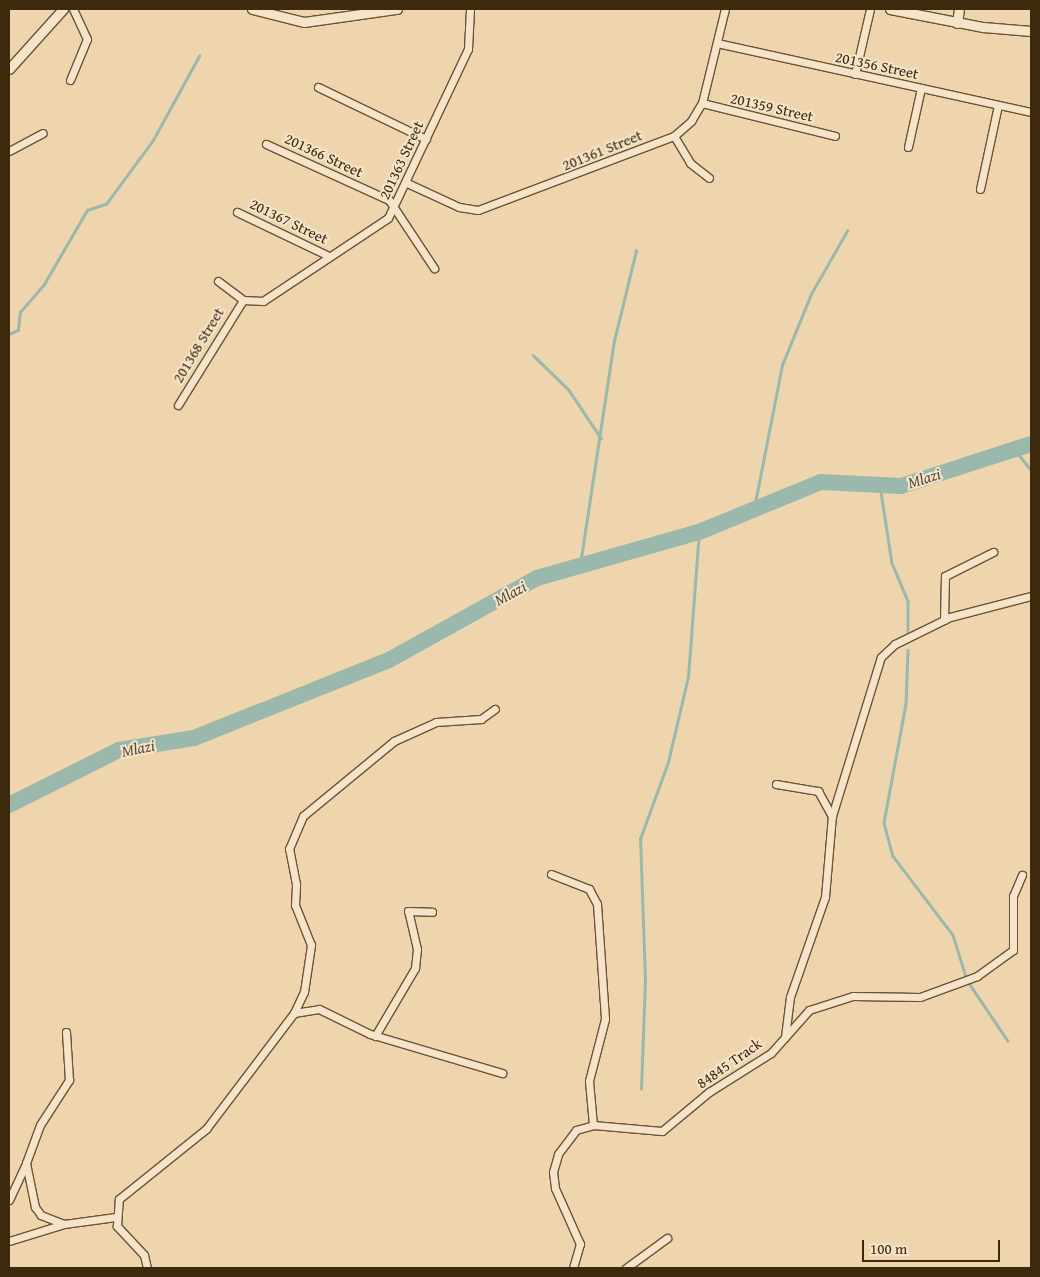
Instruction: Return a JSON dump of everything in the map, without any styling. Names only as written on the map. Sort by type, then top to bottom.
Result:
[{"type":"street","points":[[9,69],[63,9]]},
{"type":"street","points":[[70,80],[87,39],[73,9]]},
{"type":"street","points":[[252,9],[304,22],[397,9]]},
{"type":"street","name":"201363 Street","points":[[243,300],[263,301],[329,256],[380,225],[395,207],[468,49],[470,9]]},
{"type":"street","name":"201361 Street","points":[[407,183],[459,206],[478,210],[674,136],[691,121],[702,103],[725,9]]},
{"type":"street","points":[[855,74],[870,9]]},
{"type":"street","points":[[890,9],[957,23],[1031,30]]},
{"type":"street","points":[[957,23],[959,9]]},
{"type":"street","name":"201356 Street","points":[[717,43],[1031,112]]},
{"type":"street","points":[[318,87],[426,139]]},
{"type":"street","points":[[908,147],[921,88]]},
{"type":"street","name":"201359 Street","points":[[702,103],[835,136]]},
{"type":"street","points":[[980,190],[998,105]]},
{"type":"street","points":[[9,151],[43,133]]},
{"type":"street","points":[[674,136],[690,163],[709,178]]},
{"type":"street","name":"201366 Street","points":[[266,144],[395,207]]},
{"type":"street","points":[[395,207],[434,268]]},
{"type":"street","name":"201367 Street","points":[[237,212],[329,256]]},
{"type":"street","points":[[218,281],[243,300]]},
{"type":"street","name":"201368 Street","points":[[178,405],[243,300]]},
{"type":"street","points":[[944,620],[945,576],[993,552]]},
{"type":"street","points":[[785,1037],[790,997],[824,897],[832,816],[881,657],[895,644],[944,620],[1031,596]]},
{"type":"street","points":[[147,1268],[144,1255],[123,1235],[116,1217],[125,1192],[206,1129],[294,1012],[304,992],[311,956],[305,925],[295,905],[296,884],[289,849],[303,816],[394,741],[436,722],[481,720],[495,709]]},
{"type":"street","points":[[776,784],[818,791],[832,816]]},
{"type":"street","points":[[551,874],[589,889],[597,904],[605,1019],[589,1081],[592,1125],[576,1130],[566,1141],[553,1172],[555,1188],[580,1244],[573,1268]]},
{"type":"street","name":"84845 Track","points":[[592,1125],[662,1131],[710,1092],[771,1053],[809,1010],[853,996],[920,997],[994,965],[1015,945],[1012,901],[1022,875]]},
{"type":"street","points":[[376,1036],[414,968],[417,949],[408,910],[432,912]]},
{"type":"street","points":[[294,1012],[319,1009],[376,1036],[502,1073]]},
{"type":"street","points":[[9,1200],[40,1126],[69,1080],[66,1032]]},
{"type":"street","points":[[26,1163],[35,1207],[41,1215],[64,1224]]},
{"type":"street","points":[[9,1241],[64,1224],[116,1217]]},
{"type":"street","points":[[626,1268],[667,1238]]},
{"type":"waterway","points":[[9,334],[18,330],[20,312],[43,286],[87,210],[106,204],[153,140],[199,56]]},
{"type":"waterway","points":[[754,508],[782,365],[811,294],[847,231]]},
{"type":"waterway","points":[[580,565],[614,341],[636,251]]},
{"type":"waterway","points":[[533,355],[569,390],[601,438]]},
{"type":"waterway","name":"Mlazi","points":[[9,805],[119,750],[194,738],[389,660],[537,578],[699,532],[821,482],[901,486],[1031,444]]},
{"type":"waterway","points":[[1015,450],[1031,470]]},
{"type":"waterway","points":[[880,485],[892,563],[908,601],[908,632]]},
{"type":"waterway","points":[[641,1089],[645,980],[640,839],[668,762],[688,677],[699,532]]},
{"type":"waterway","points":[[908,650],[906,704],[884,823],[893,856],[953,935],[967,980],[1008,1041]]}]
